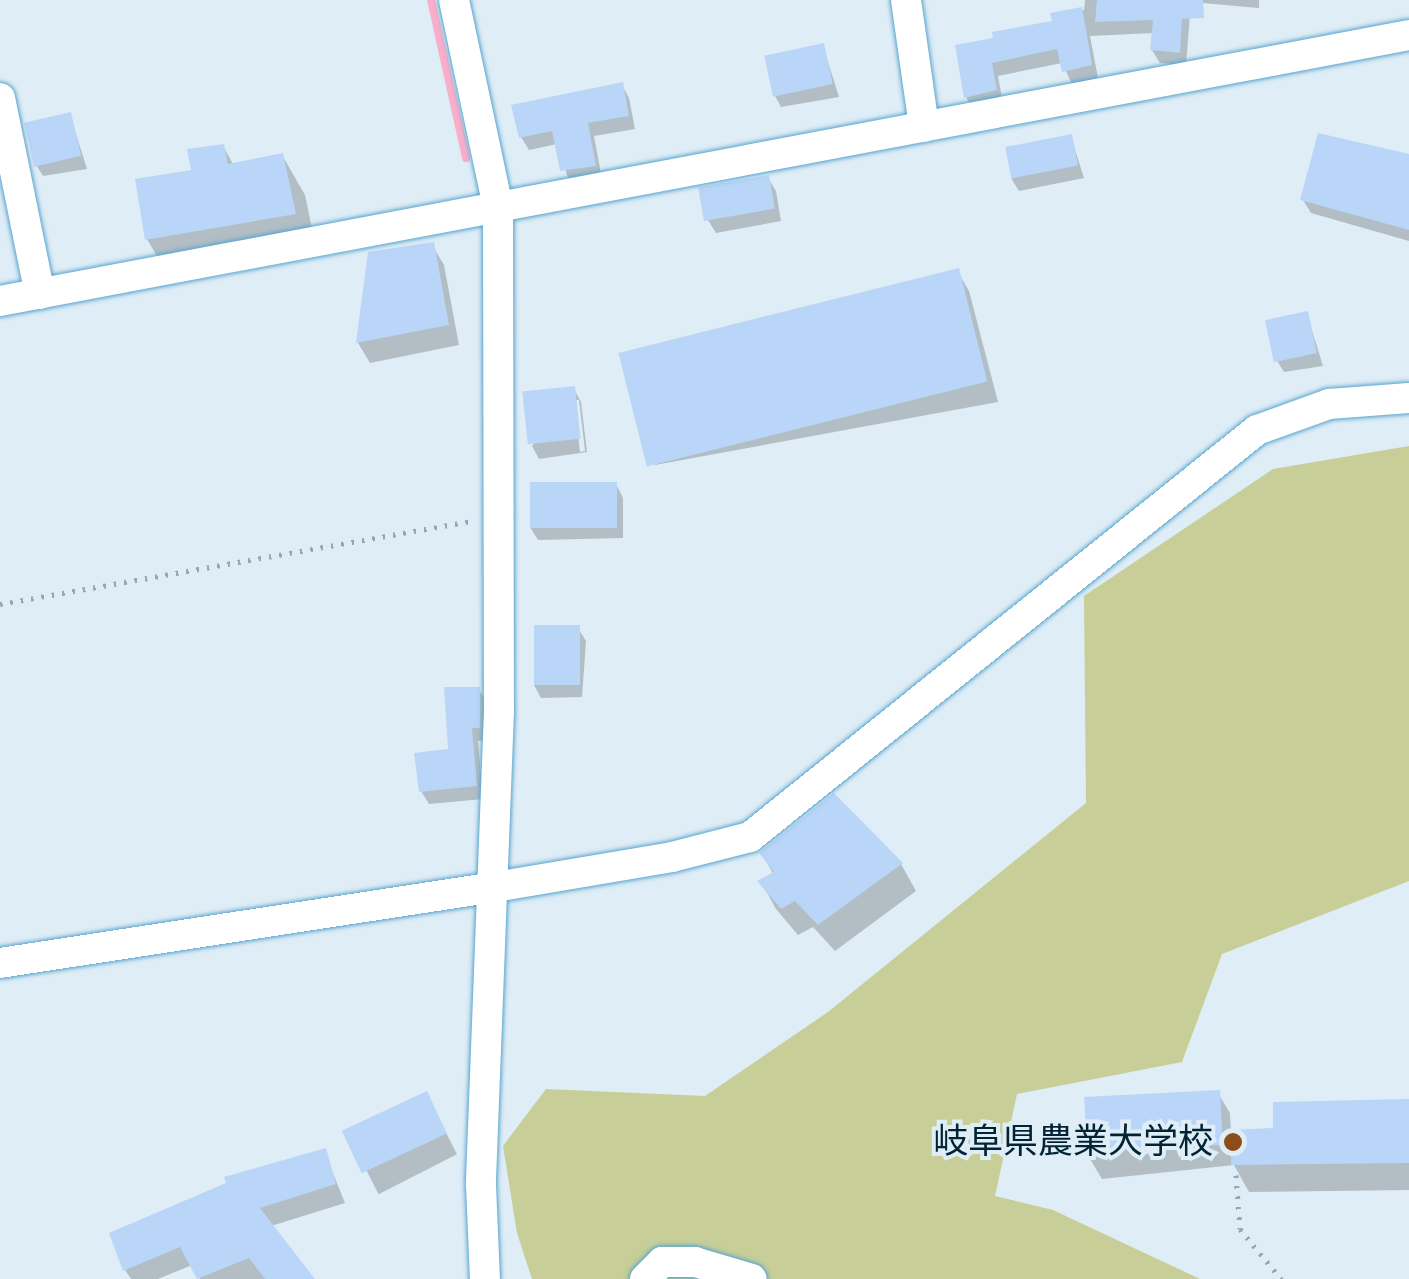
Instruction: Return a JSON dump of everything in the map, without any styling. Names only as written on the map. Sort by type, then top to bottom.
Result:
[{"type":"street","points":[[454,0],[498,207],[495,887],[481,1185],[485,1279]]},
{"type":"street","points":[[906,0],[924,127]]},
{"type":"street","points":[[0,301],[1409,36]]},
{"type":"street","points":[[0,98],[40,294]]},
{"type":"street","points":[[0,963],[495,887],[672,857],[750,837],[1256,430],[1329,404],[1409,398]]},
{"type":"street","points":[[645,1279],[662,1262],[695,1262],[752,1279]]},
{"type":"path","points":[[0,604],[498,516]]},
{"type":"path","points":[[1236,1175],[1240,1228],[1281,1279]]},
{"type":"green space","points":[[1409,446],[1409,881],[1222,954],[1182,1062],[1017,1094],[995,1196],[1053,1210],[1200,1279],[532,1279],[517,1233],[503,1146],[546,1089],[705,1096],[828,1012],[1086,803],[1084,596],[1273,469]]},
{"type":"building","points":[[1097,0],[1203,0],[1204,18],[1182,19],[1180,53],[1150,50],[1153,20],[1095,22]]},
{"type":"building","points":[[1082,7],[1092,65],[1062,72],[1057,49],[992,63],[997,90],[964,98],[955,45],[993,38],[992,32],[1052,21],[1050,13]]},
{"type":"building","points":[[824,43],[833,84],[773,97],[764,56]]},
{"type":"building","points":[[623,82],[629,116],[588,123],[596,166],[560,171],[552,131],[519,138],[511,105]]},
{"type":"building","points":[[71,112],[81,156],[34,167],[24,123]]},
{"type":"building","points":[[1318,133],[1409,154],[1409,230],[1300,200]]},
{"type":"building","points":[[1072,134],[1078,165],[1011,178],[1005,147]]},
{"type":"building","points":[[224,144],[228,164],[283,153],[296,214],[145,240],[135,179],[191,170],[187,149]]},
{"type":"building","points":[[769,175],[775,208],[704,221],[698,188]]},
{"type":"building","points":[[434,242],[449,325],[356,343],[368,252]]},
{"type":"building","points":[[959,268],[987,382],[647,466],[618,353]]},
{"type":"building","points":[[1308,311],[1317,353],[1274,362],[1265,320]]},
{"type":"building","points":[[575,386],[581,439],[528,444],[522,392]]},
{"type":"building","points":[[530,482],[617,482],[617,528],[530,528]]},
{"type":"building","points":[[534,625],[580,625],[580,685],[534,685]]},
{"type":"building","points":[[444,687],[480,687],[480,728],[472,728],[477,786],[419,792],[414,753],[448,749]]},
{"type":"building","points":[[834,793],[903,863],[818,925],[795,901],[781,909],[757,881],[774,872],[759,853]]},
{"type":"building","points":[[1220,1090],[1223,1145],[1087,1152],[1084,1097]]},
{"type":"building","points":[[427,1091],[447,1134],[362,1173],[342,1131]]},
{"type":"building","points":[[1409,1099],[1409,1163],[1231,1165],[1231,1130],[1273,1128],[1273,1102]]},
{"type":"building","points":[[326,1148],[336,1184],[260,1208],[315,1279],[265,1279],[249,1258],[197,1279],[180,1247],[123,1271],[109,1233],[226,1183],[224,1177]]},
{"type":"waterway","points":[[431,0],[466,158]]},
{"type":"place","name":"岐阜県農業大学校","points":[[1233,1142]]}]
